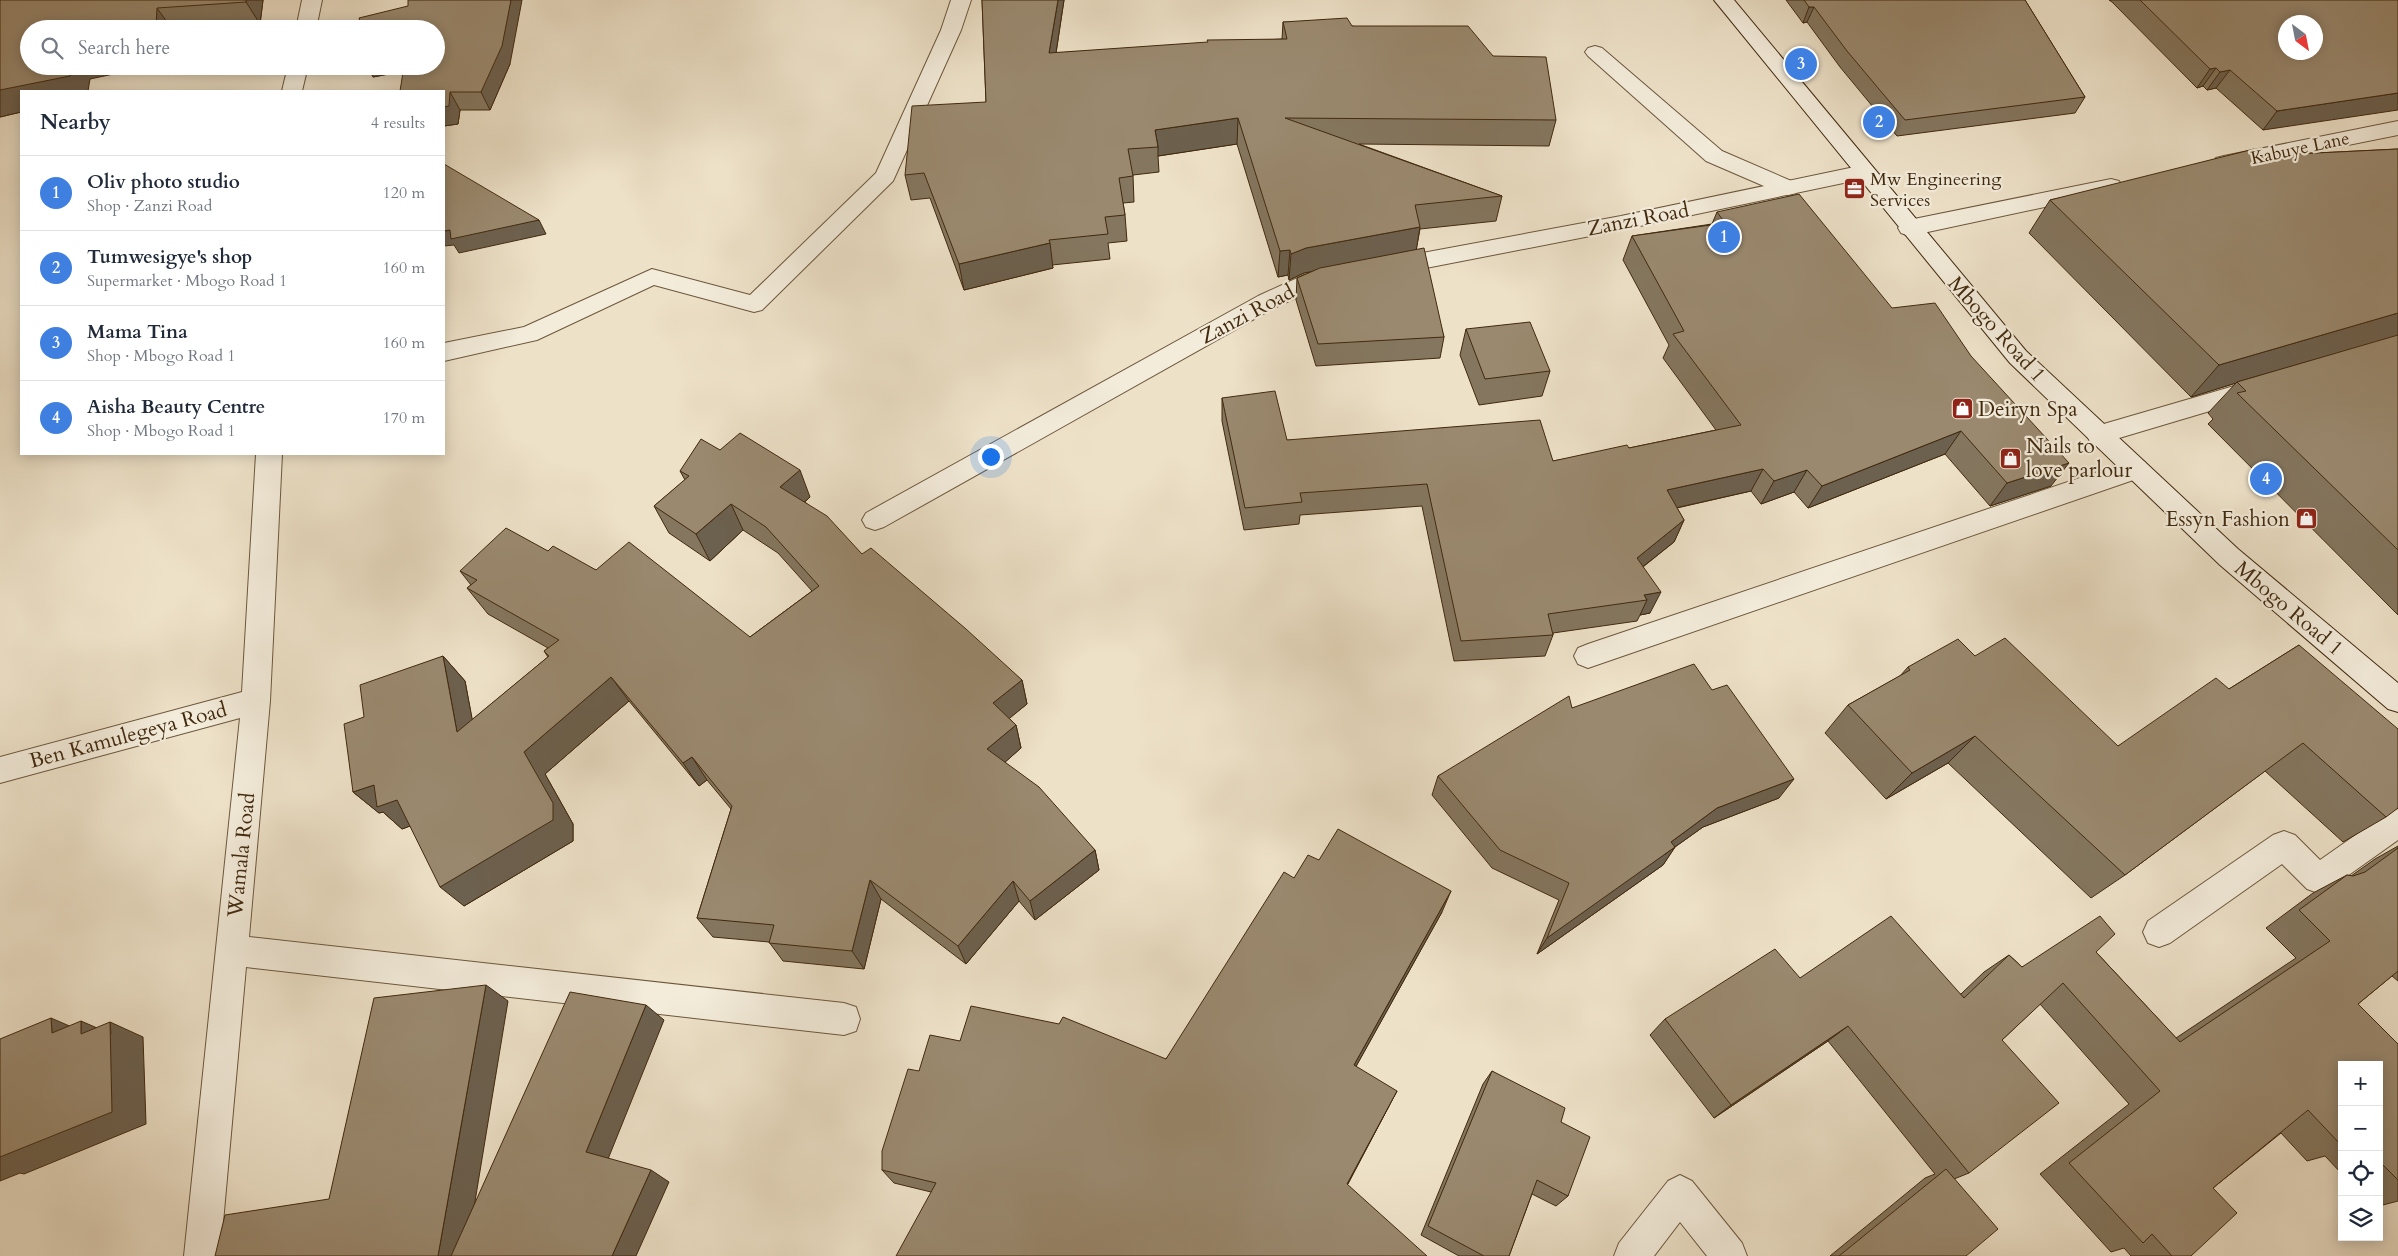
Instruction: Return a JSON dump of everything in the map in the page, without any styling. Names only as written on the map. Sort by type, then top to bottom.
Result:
[{"type":"street","points":[[308,20],[312,0]]},
{"type":"street","points":[[445,352],[529,334],[652,277],[754,304],[885,176],[951,30],[961,0]]},
{"type":"street","name":"Mbogo Road 1","points":[[1724,0],[1909,228],[2018,357],[2229,557],[2398,700]]},
{"type":"street","points":[[1594,52],[1714,156],[1788,188]]},
{"type":"street","points":[[292,90],[296,75]]},
{"type":"street","name":"Kabuye Lane","points":[[2202,168],[2398,128]]},
{"type":"street","name":"Zanzi Road","points":[[875,520],[1266,302],[1312,281],[1621,223],[1864,172]]},
{"type":"street","points":[[1909,228],[2134,182]]},
{"type":"street","points":[[2099,434],[2276,382]]},
{"type":"street","name":"Wamala Road","points":[[202,1256],[256,701],[269,455]]},
{"type":"street","points":[[1588,656],[2136,469]]},
{"type":"street","name":"Ben Kamulegeya Road","points":[[0,770],[256,701]]},
{"type":"street","points":[[2159,932],[2284,845],[2318,879],[2398,823]]},
{"type":"street","points":[[232,950],[844,1020]]},
{"type":"street","points":[[1632,1256],[1680,1192],[1729,1256]]},
{"type":"building","points":[[0,0],[246,0],[246,2],[157,8],[156,20],[20,20],[20,75],[70,76],[0,90]]},
{"type":"building","points":[[408,0],[511,0],[502,46],[481,92],[450,92],[449,106],[445,107],[445,90],[400,90],[403,75],[445,75],[445,20],[360,20],[359,18],[408,6]]},
{"type":"building","points":[[982,0],[1058,0],[1049,53],[1208,42],[1207,40],[1287,39],[1283,22],[1347,18],[1352,26],[1468,26],[1493,56],[1546,57],[1556,120],[1285,118],[1502,196],[1415,205],[1420,227],[1306,248],[1291,254],[1290,250],[1280,251],[1238,118],[1155,130],[1158,147],[1128,149],[1133,176],[1119,178],[1125,215],[1105,217],[1108,234],[1049,240],[1050,243],[959,264],[924,173],[905,175],[912,106],[986,102]]},
{"type":"building","points":[[1804,0],[2025,0],[2085,97],[1905,120],[1847,51],[1814,7],[1809,7]]},
{"type":"building","points":[[2140,0],[2398,0],[2398,93],[2277,111],[2230,70],[2220,72],[2216,68],[2210,69]]},
{"type":"building","points":[[2254,149],[2255,156],[2398,149],[2398,313],[2219,365],[2050,200]]},
{"type":"building","points":[[445,165],[539,220],[451,239],[450,230],[445,231]]},
{"type":"building","points":[[1799,194],[1892,308],[1935,303],[1971,356],[2069,463],[2007,483],[1961,431],[1822,486],[1807,470],[1774,481],[1763,469],[1667,490],[1684,520],[1637,558],[1661,592],[1644,595],[1647,600],[1548,614],[1553,635],[1461,641],[1427,484],[1300,493],[1302,502],[1245,508],[1222,398],[1275,391],[1287,440],[1540,420],[1553,461],[1627,445],[1629,448],[1741,425],[1673,334],[1684,331],[1632,236],[1725,223],[1717,212]]},
{"type":"building","points":[[1424,248],[1444,337],[1318,344],[1297,278],[1320,268]]},
{"type":"building","points":[[1530,322],[1550,371],[1485,379],[1466,329]]},
{"type":"building","points":[[2398,335],[2398,550],[2237,393],[2246,391],[2237,382]]},
{"type":"building","points":[[740,433],[800,470],[780,487],[827,516],[862,554],[871,548],[966,629],[1022,680],[993,703],[1016,725],[987,749],[1039,787],[1095,850],[1030,901],[1013,881],[958,946],[870,880],[852,951],[769,943],[774,925],[697,918],[732,806],[692,757],[683,763],[611,677],[524,752],[553,803],[553,820],[440,887],[397,800],[377,807],[374,785],[353,792],[344,724],[364,717],[360,685],[443,656],[457,732],[549,656],[544,651],[559,640],[467,588],[477,580],[460,571],[506,528],[548,551],[553,546],[596,570],[629,542],[750,637],[819,586],[766,527],[731,504],[696,534],[654,506],[689,476],[680,471],[701,439],[720,450]]},
{"type":"building","points":[[2005,638],[2118,746],[2216,678],[2229,689],[2299,645],[2398,729],[2398,808],[2386,817],[2303,743],[2125,875],[1975,736],[1912,773],[1848,705],[1910,670],[1908,667],[1958,639],[1975,656]]},
{"type":"building","points":[[1694,664],[1712,690],[1727,685],[1794,779],[1717,808],[1671,842],[1675,847],[1547,938],[1569,883],[1500,850],[1438,776],[1569,696],[1572,708]]},
{"type":"building","points":[[1338,829],[1451,891],[1354,1065],[1397,1091],[1347,1184],[1427,1256],[896,1256],[936,1183],[882,1170],[882,1151],[908,1069],[919,1071],[930,1035],[960,1041],[971,1006],[1059,1024],[1063,1017],[1166,1059],[1284,872],[1294,878],[1308,855],[1319,860]]},
{"type":"building","points":[[2398,848],[2398,971],[2358,1004],[2398,1044],[2398,1180],[2383,1165],[2383,1061],[2338,1061],[2338,1142],[2308,1110],[2213,1188],[2237,1213],[2191,1256],[2172,1256],[2152,1234],[2143,1243],[2069,1163],[2160,1091],[2063,983],[2002,1040],[2059,1103],[1969,1173],[1848,1026],[1731,1105],[1665,1019],[1775,949],[1800,978],[1891,916],[1964,998],[2009,955],[2022,967],[2100,916],[2115,934],[2096,952],[2180,1042],[2330,941],[2299,910],[2347,875],[2353,876],[2365,872]]},
{"type":"building","points":[[486,985],[438,1256],[215,1256],[225,1215],[329,1199],[374,998]]},
{"type":"building","points":[[570,992],[646,1005],[586,1152],[651,1170],[612,1256],[451,1256]]},
{"type":"building","points":[[51,1018],[52,1033],[81,1021],[81,1034],[110,1022],[112,1112],[0,1157],[0,1039]]},
{"type":"building","points":[[1492,1071],[1565,1108],[1561,1122],[1590,1137],[1568,1196],[1537,1180],[1509,1256],[1484,1256],[1428,1226]]},
{"type":"building","points":[[1946,1169],[1998,1229],[1966,1256],[1839,1256]]},
{"type":"place","name":"Mama Tina","points":[[1801,64]]},
{"type":"place","name":"Tumwesigye's shop","points":[[1879,122]]},
{"type":"place","name":"Mw Engineering Services","points":[[1854,189]]},
{"type":"place","name":"Oliv photo studio","points":[[1724,237]]},
{"type":"place","name":"Deiryn Spa","points":[[1962,409]]},
{"type":"place","name":"Nails to love parlour","points":[[2010,458]]},
{"type":"place","name":"Aisha Beauty Centre","points":[[2266,479]]},
{"type":"place","name":"Essyn Fashion","points":[[2306,519]]}]
